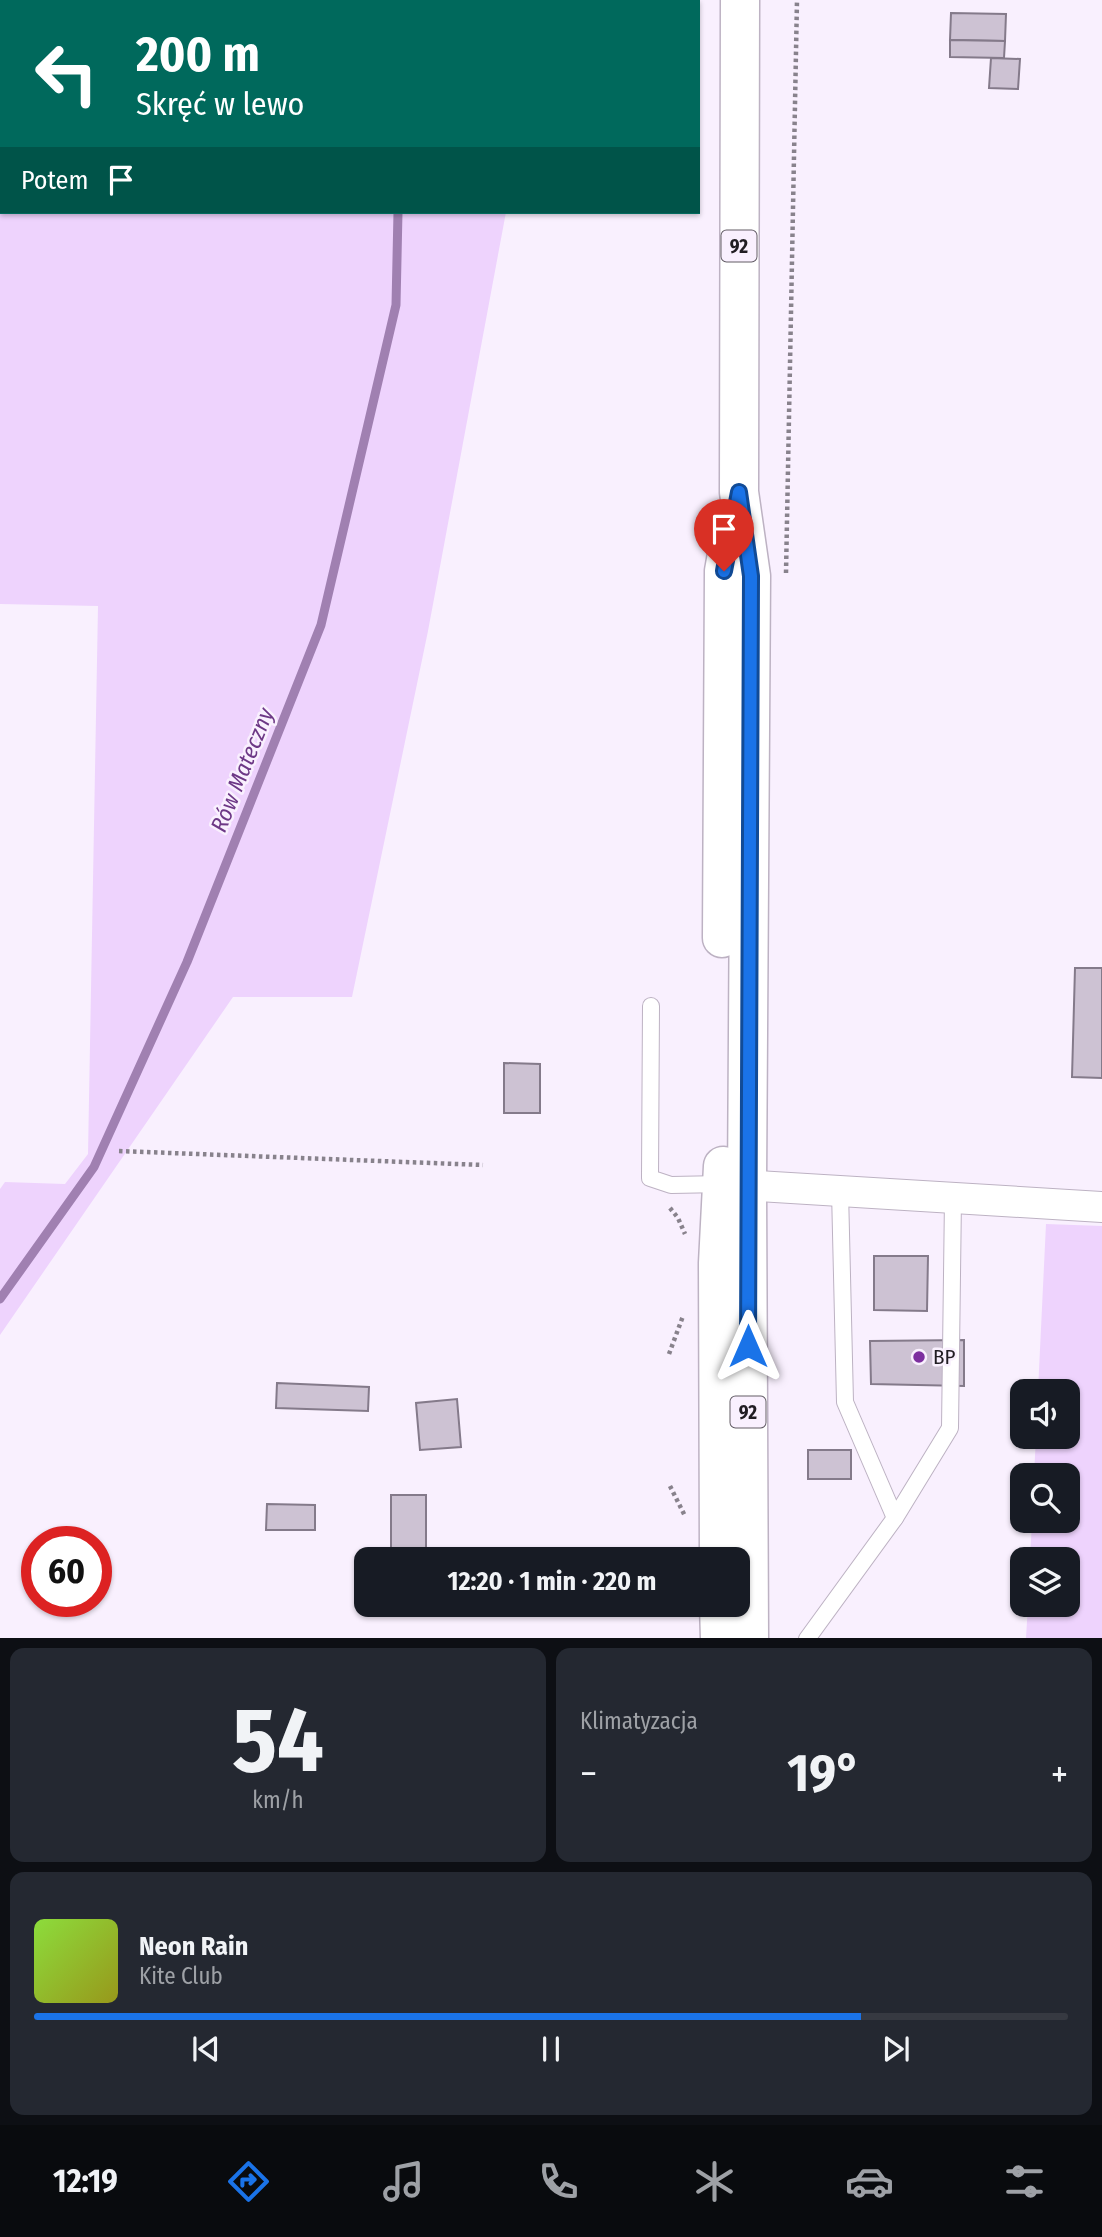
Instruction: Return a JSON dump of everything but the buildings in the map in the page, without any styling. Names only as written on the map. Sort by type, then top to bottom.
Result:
[{"type":"main road","name":"92","points":[[740,0],[739,492],[724,571],[721,761],[749,1638]]},
{"type":"main road","name":"92","points":[[719,1547],[719,1263],[735,1185]]},
{"type":"main road","points":[[719,1617],[720,1638]]},
{"type":"street","points":[[735,1185],[1102,1207]]},
{"type":"lane","points":[[651,1006],[650,1178],[671,1185],[735,1185]]},
{"type":"lane","points":[[840,1191],[845,1402],[895,1518]]},
{"type":"lane","points":[[808,1638],[895,1518],[950,1429],[953,1198]]},
{"type":"path","points":[[119,1152],[483,1166]]},
{"type":"shaded area","points":[[0,214],[506,214],[428,631],[352,997],[233,997],[0,1335],[0,1189],[5,1182],[65,1184],[88,1154],[98,606],[0,604]]},
{"type":"shaded area","points":[[1046,1224],[1102,1226],[1102,1638],[1026,1638],[1027,1617],[1080,1617],[1080,1547],[1031,1547],[1031,1533],[1080,1533],[1080,1463],[1035,1463],[1035,1449],[1080,1449],[1080,1379],[1039,1379]]},
{"type":"waterway","name":"Rów Mateczny","points":[[0,1299],[94,1167],[187,962],[321,625],[396,305],[398,214]]},
{"type":"place","name":"BP","points":[[919,1357]]},
{"type":"route","points":[[724,571],[739,492],[751,576],[748,1346]]}]
